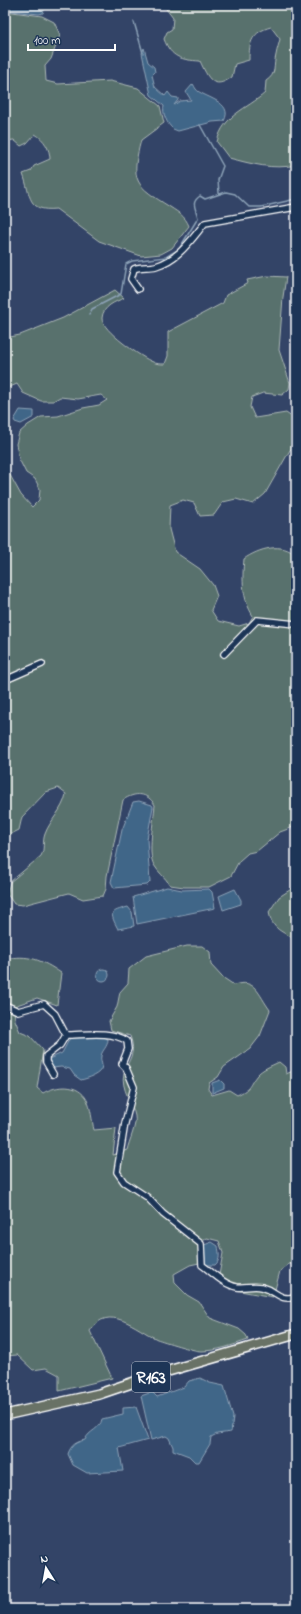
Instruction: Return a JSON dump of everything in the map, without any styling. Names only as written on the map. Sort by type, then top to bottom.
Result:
[{"type":"main road","name":"R163","points":[[5,1415],[99,1394],[158,1374],[296,1334]]},
{"type":"street","points":[[138,289],[131,279],[134,269],[138,267],[154,266],[168,261],[179,254],[205,223],[296,207]]},
{"type":"street","points":[[224,654],[257,620],[296,624]]},
{"type":"street","points":[[5,676],[10,678],[42,664]]},
{"type":"street","points":[[5,1005],[18,1011],[44,1004],[55,1014],[66,1036]]},
{"type":"street","points":[[66,1036],[102,1035],[121,1037],[127,1041],[128,1049],[122,1064],[126,1068],[134,1087],[125,1123],[116,1172],[124,1182],[147,1197],[163,1214],[201,1244],[202,1265],[222,1280],[236,1287],[264,1287],[282,1298],[296,1297]]},
{"type":"street","points":[[53,1074],[46,1062],[46,1056],[60,1045],[66,1036]]},
{"type":"green space","points":[[163,5],[296,5],[296,165],[271,167],[229,158],[217,142],[224,125],[236,113],[265,93],[266,81],[272,76],[274,70],[280,39],[271,27],[260,32],[253,39],[250,48],[249,60],[235,64],[232,77],[220,83],[216,83],[212,81],[206,73],[200,61],[183,59],[178,57],[170,50],[164,39],[167,32],[172,29],[173,18]]},
{"type":"green space","points":[[5,11],[42,16],[54,22],[60,35],[51,59],[45,66],[46,81],[58,84],[110,81],[138,88],[160,106],[164,123],[141,140],[136,165],[136,174],[138,181],[149,193],[184,217],[189,226],[172,248],[161,254],[141,256],[99,241],[56,209],[40,208],[32,201],[29,196],[23,174],[31,171],[34,166],[50,159],[50,155],[44,141],[35,134],[27,143],[21,146],[14,140],[5,141]]},
{"type":"green space","points":[[267,276],[286,277],[279,350],[290,383],[289,389],[282,395],[263,393],[252,397],[250,407],[255,418],[286,413],[296,420],[296,444],[290,450],[265,494],[253,504],[236,499],[223,502],[214,515],[200,516],[194,503],[183,500],[170,505],[169,529],[175,552],[200,569],[213,585],[217,596],[211,610],[218,621],[239,626],[249,623],[253,616],[245,596],[243,574],[244,559],[256,552],[270,548],[291,551],[296,556],[296,826],[280,832],[257,851],[248,853],[239,861],[231,876],[209,887],[184,887],[170,885],[156,868],[152,860],[151,845],[155,805],[145,796],[136,795],[127,797],[123,800],[107,876],[106,889],[103,896],[83,899],[69,893],[23,905],[14,904],[7,894],[10,882],[41,856],[45,834],[62,805],[66,794],[58,788],[46,792],[22,817],[19,830],[5,837],[5,466],[21,495],[32,507],[39,500],[40,489],[35,479],[26,473],[19,459],[16,444],[19,433],[41,417],[58,416],[83,408],[99,405],[107,400],[101,395],[78,399],[60,397],[53,401],[41,401],[23,393],[17,384],[5,389],[5,338],[20,335],[63,318],[115,290],[124,298],[107,307],[102,318],[103,323],[123,343],[140,355],[156,363],[165,364],[168,356],[168,332],[223,303],[226,295],[248,283],[247,280]]},
{"type":"green space","points":[[296,886],[296,940],[275,926],[270,918],[269,912],[279,897]]},
{"type":"green space","points":[[187,946],[202,946],[210,952],[211,965],[222,977],[234,985],[241,983],[252,986],[259,993],[270,1010],[260,1036],[250,1049],[224,1067],[218,1077],[209,1083],[208,1089],[212,1095],[229,1090],[237,1095],[242,1093],[248,1088],[261,1071],[279,1062],[285,1067],[286,1074],[293,1071],[296,1066],[296,1264],[289,1264],[280,1271],[273,1297],[240,1291],[218,1281],[223,1253],[219,1241],[207,1238],[201,1243],[198,1252],[199,1263],[190,1265],[174,1274],[175,1283],[187,1295],[199,1302],[210,1318],[239,1329],[246,1335],[248,1340],[219,1349],[197,1351],[157,1339],[122,1320],[114,1318],[105,1319],[97,1323],[90,1331],[112,1378],[59,1391],[59,1375],[46,1368],[33,1370],[17,1355],[5,1356],[5,959],[21,957],[34,959],[61,973],[57,1005],[37,998],[14,1006],[15,1020],[20,1032],[30,1036],[43,1050],[37,1088],[43,1093],[55,1088],[67,1087],[73,1088],[83,1094],[90,1107],[94,1130],[116,1128],[113,1155],[127,1150],[134,1128],[134,1111],[125,1090],[123,1079],[133,1047],[130,1036],[111,1030],[109,1021],[117,1007],[120,992],[128,983],[129,969],[146,956]]},
{"type":"water","points":[[9,5],[46,5],[43,13],[39,14],[11,11]]},
{"type":"water","points":[[144,48],[148,62],[154,67],[155,72],[152,75],[155,87],[165,96],[168,92],[172,97],[178,98],[174,105],[180,101],[191,100],[186,92],[193,84],[199,92],[221,104],[225,109],[226,114],[224,121],[212,122],[178,131],[173,129],[166,118],[164,106],[151,95],[142,53]]},
{"type":"water","points":[[20,410],[34,411],[34,417],[21,424],[15,422],[14,420]]},
{"type":"water","points":[[139,801],[152,805],[153,807],[147,839],[150,882],[147,885],[114,888],[111,882],[122,830],[133,802]]},
{"type":"water","points":[[167,887],[182,890],[209,889],[212,892],[215,908],[137,924],[133,897]]},
{"type":"water","points":[[235,889],[241,900],[241,904],[223,910],[219,896]]},
{"type":"water","points":[[128,907],[132,912],[134,926],[118,929],[112,916],[118,910]]},
{"type":"water","points":[[101,969],[105,969],[109,975],[105,981],[101,981],[97,977],[97,973]]},
{"type":"water","points":[[104,1037],[108,1039],[108,1042],[101,1056],[101,1069],[97,1074],[81,1080],[74,1075],[70,1069],[61,1067],[53,1068],[49,1059],[62,1053],[70,1038]]},
{"type":"water","points":[[220,1080],[224,1084],[224,1088],[212,1093],[212,1083]]},
{"type":"water","points":[[212,1242],[218,1246],[219,1259],[215,1265],[205,1265],[204,1245]]},
{"type":"water","points":[[200,1378],[210,1383],[224,1386],[233,1417],[231,1432],[217,1434],[211,1437],[210,1444],[199,1462],[195,1462],[189,1456],[173,1450],[169,1438],[166,1436],[151,1440],[141,1396],[152,1392],[157,1397],[184,1387],[189,1381]]},
{"type":"water","points":[[136,1407],[148,1440],[119,1448],[123,1471],[87,1473],[73,1465],[68,1454],[72,1446],[85,1440],[89,1434],[99,1426],[102,1419],[123,1414],[123,1408]]},
{"type":"waterway","points":[[134,22],[143,53]]},
{"type":"waterway","points":[[200,125],[223,166],[218,180],[219,193]]},
{"type":"waterway","points":[[89,315],[92,309],[121,294],[126,264],[132,261],[166,257],[179,249],[198,218],[194,203],[200,196],[205,199],[226,192],[235,194],[249,207],[261,207],[296,199]]}]
